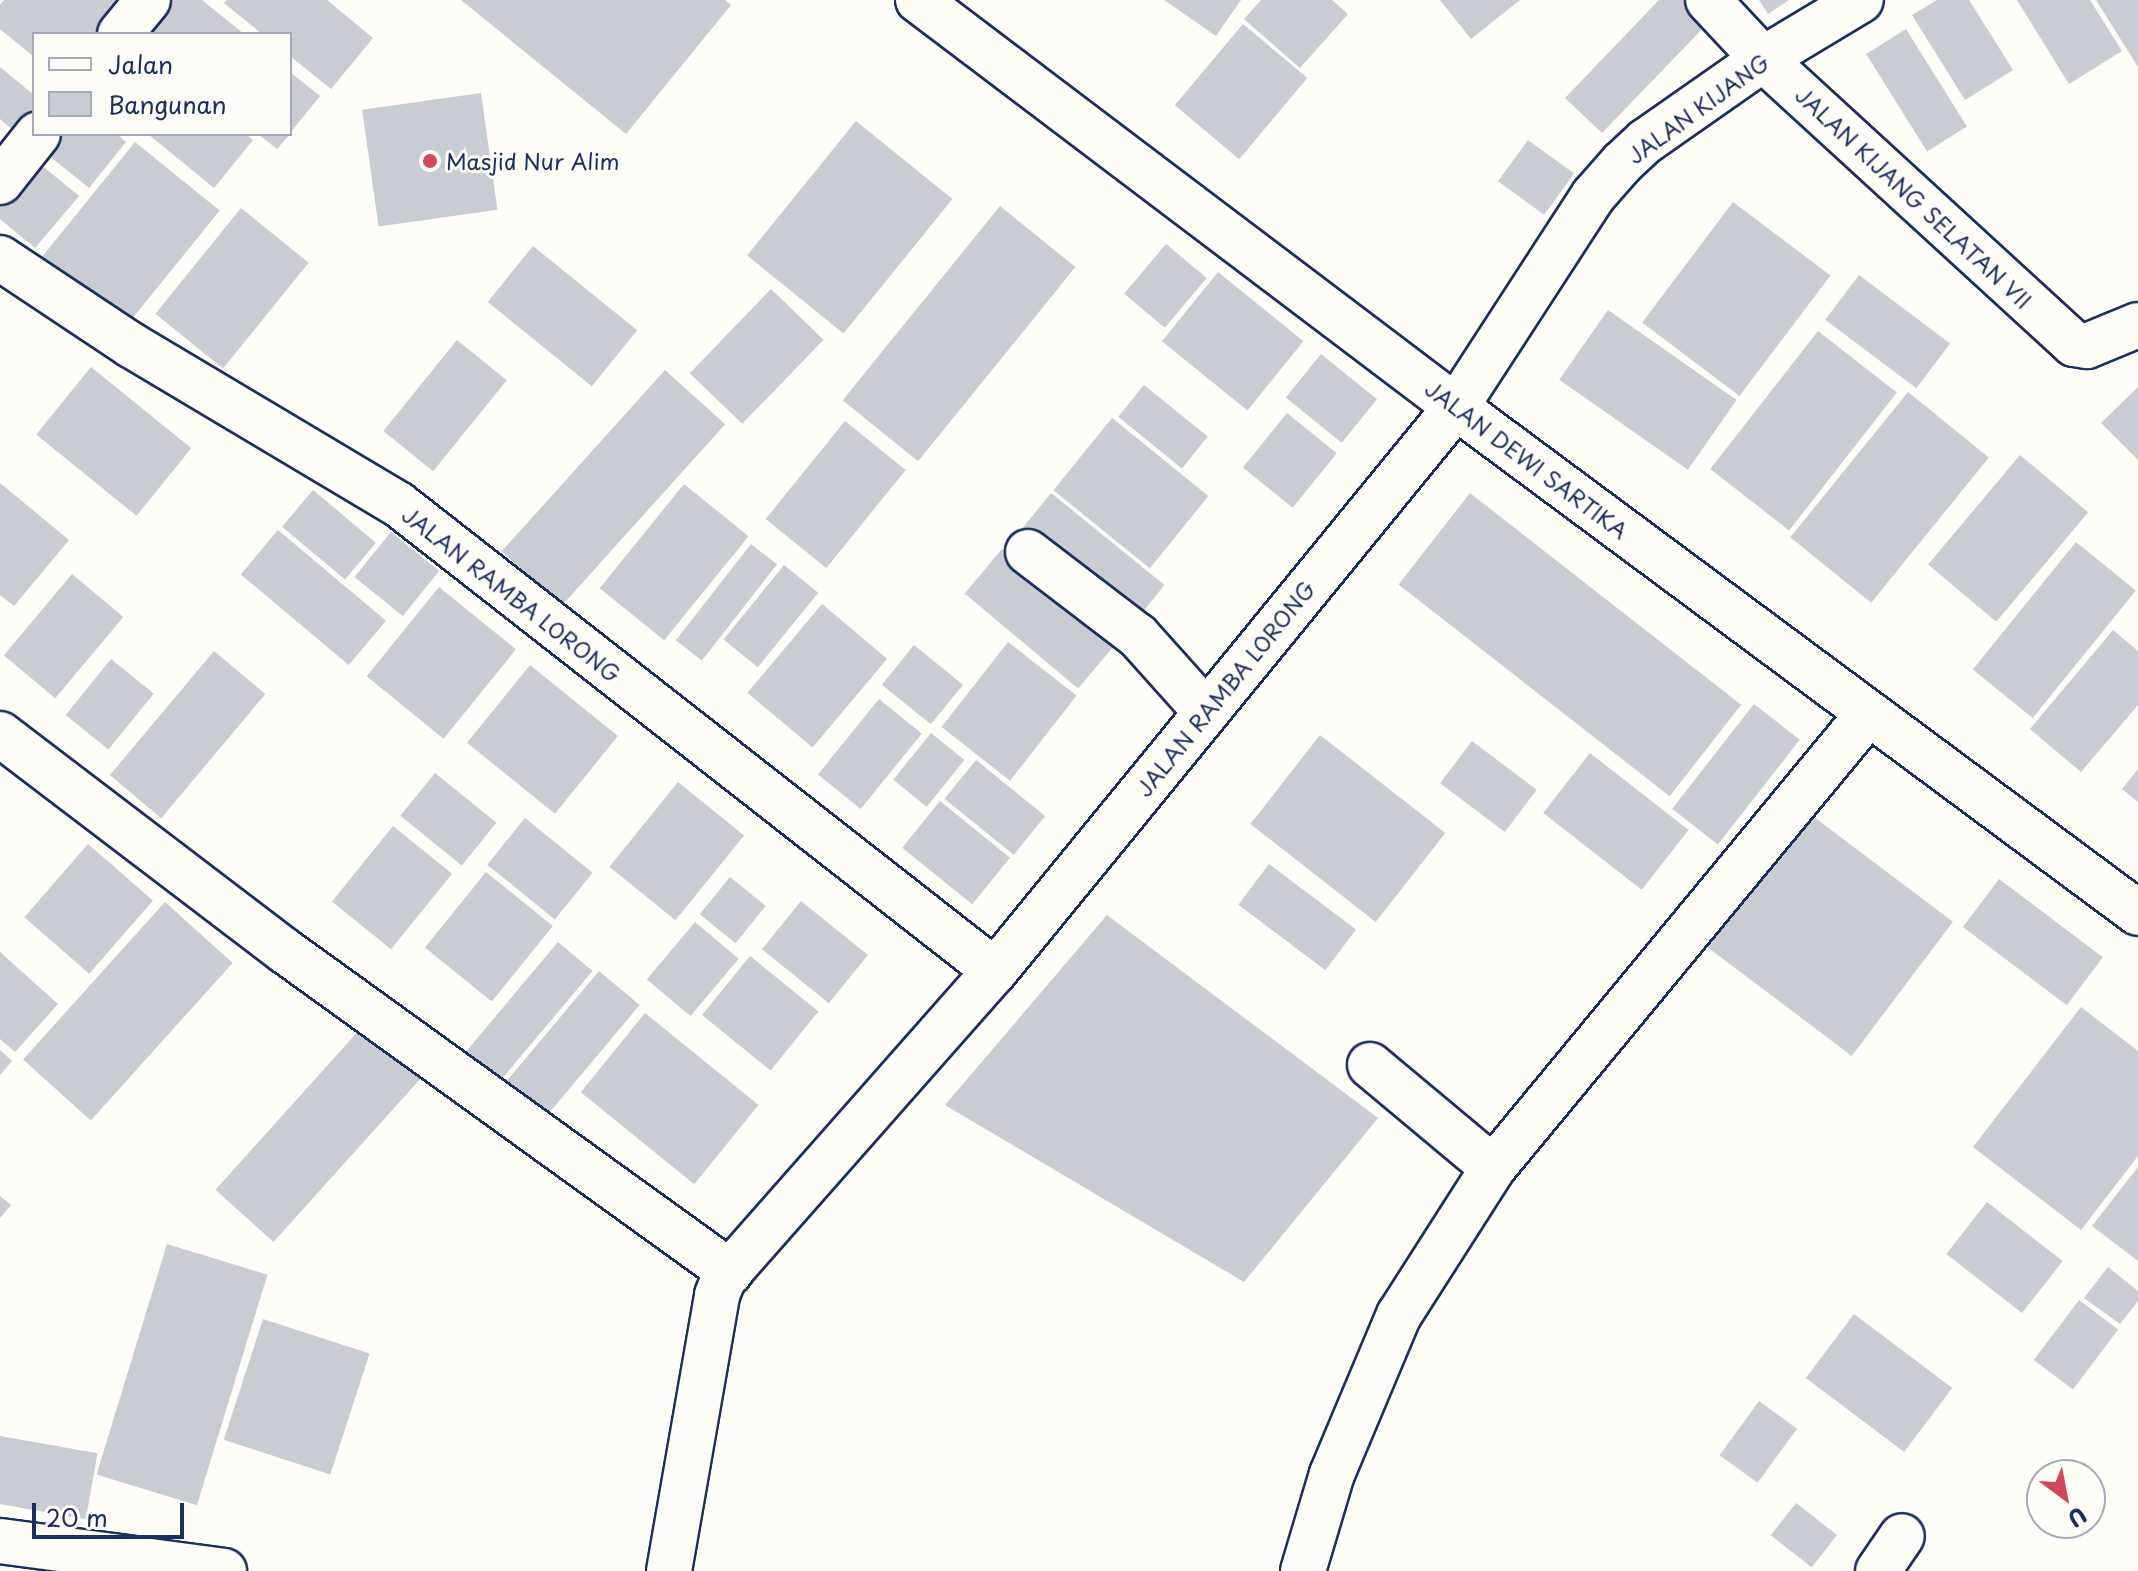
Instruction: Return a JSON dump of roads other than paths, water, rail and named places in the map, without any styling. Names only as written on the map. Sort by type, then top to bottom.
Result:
[{"type":"street","points":[[122,32],[148,0]]},
{"type":"street","name":"JALAN DEWI SARTIKA","points":[[918,0],[1456,407],[2138,913]]},
{"type":"street","name":"JALAN KIJANG SELATAN VII","points":[[1708,0],[1763,59],[2074,344],[2087,346],[2138,325]]},
{"type":"street","name":"JALAN KIJANG","points":[[1456,407],[1593,196],[1622,163],[1646,141],[1763,59],[1861,0]]},
{"type":"street","points":[[0,182],[36,136]]},
{"type":"street","name":"JALAN RAMBA LORONG","points":[[0,258],[131,345],[398,504],[995,971]]},
{"type":"street","name":"JALAN RAMBA LORONG","points":[[669,1571],[717,1295],[730,1272],[995,971],[1456,407]]},
{"type":"street","points":[[1028,552],[1138,636],[1206,712]]},
{"type":"street","points":[[1303,1571],[1332,1474],[1399,1315],[1493,1168],[1868,714]]},
{"type":"street","points":[[0,734],[285,951],[730,1272]]},
{"type":"street","points":[[1370,1065],[1493,1168]]},
{"type":"street","points":[[1878,1571],[1902,1536]]},
{"type":"street","points":[[0,1541],[65,1562],[224,1571]]},
{"type":"place","name":"Masjid Nur Alim","points":[[430,161]]}]
